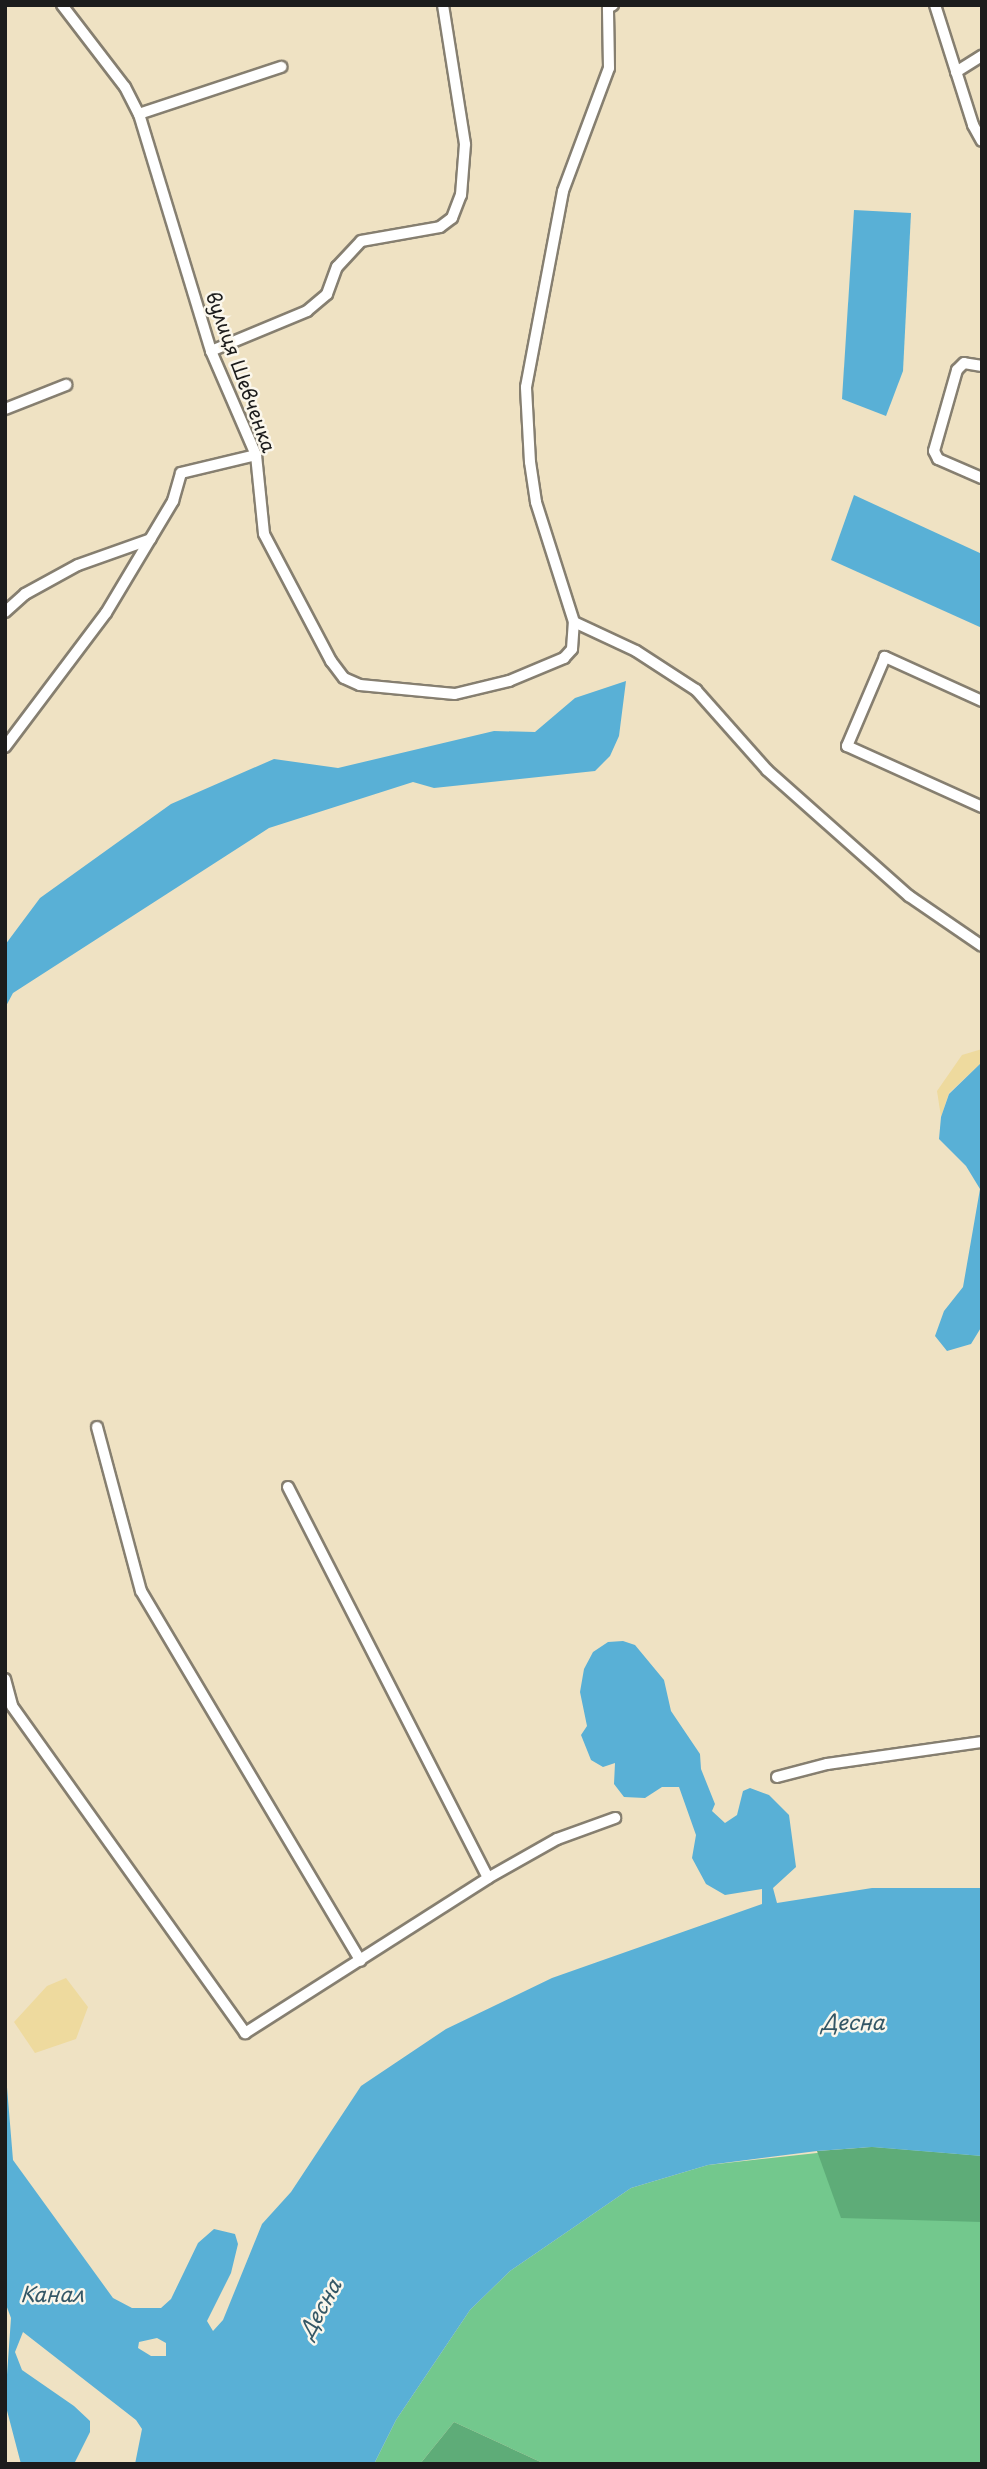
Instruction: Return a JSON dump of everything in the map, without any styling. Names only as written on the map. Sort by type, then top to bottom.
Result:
[{"type":"street","name":"вулиця Шевченка","points":[[62,5],[125,87],[139,114],[211,351],[256,455],[264,534],[331,661],[344,678],[378,690],[477,692],[564,658],[572,649],[574,622]]},
{"type":"street","points":[[613,5],[608,8],[609,68],[566,181],[526,387],[536,502],[574,622],[636,650],[696,690],[767,770],[909,896],[982,946]]},
{"type":"street","points":[[935,5],[982,141]]},
{"type":"street","points":[[211,351],[307,311],[327,294],[337,267],[361,241],[440,227],[452,218],[461,195],[465,144],[440,6]]},
{"type":"street","points":[[956,72],[982,56]]},
{"type":"street","points":[[139,114],[281,67]]},
{"type":"street","points":[[982,366],[964,363],[957,370],[935,456],[982,478]]},
{"type":"street","points":[[5,409],[65,385]]},
{"type":"street","points":[[5,747],[80,653],[173,501],[181,473],[256,455]]},
{"type":"street","points":[[5,612],[25,594],[78,565],[151,539]]},
{"type":"street","points":[[982,701],[885,657],[847,746],[982,807]]},
{"type":"street","points":[[97,1427],[141,1591],[361,1961]]},
{"type":"street","points":[[288,1487],[488,1878]]},
{"type":"street","points":[[5,1679],[12,1706],[245,2033],[488,1878],[557,1839],[615,1818]]},
{"type":"street","points":[[777,1777],[827,1764],[982,1742]]},
{"type":"green space","points":[[872,2147],[982,2156],[982,2464],[545,2464],[454,2422],[420,2464],[374,2464],[396,2420],[470,2310],[510,2271],[631,2188],[708,2165]]},
{"type":"green space","points":[[872,2147],[982,2156],[982,2222],[841,2218],[817,2151]]},
{"type":"green space","points":[[454,2422],[545,2464],[420,2464]]},
{"type":"sand","points":[[982,1049],[982,1062],[949,1093],[941,1117],[937,1091],[962,1055]]},
{"type":"sand","points":[[66,1978],[88,2007],[76,2039],[35,2053],[14,2022],[47,1986]]},
{"type":"water","points":[[854,210],[911,213],[903,371],[886,416],[842,399]]},
{"type":"water","points":[[854,495],[982,554],[982,628],[831,560]]},
{"type":"water","points":[[626,681],[619,736],[610,756],[595,771],[434,788],[413,782],[269,828],[13,993],[5,1008],[5,945],[40,898],[171,804],[274,759],[338,768],[494,731],[535,732],[575,698]]},
{"type":"water","points":[[982,1062],[982,1326],[971,1344],[947,1351],[935,1336],[944,1311],[963,1287],[980,1189],[966,1166],[939,1139],[941,1117],[949,1094]]},
{"type":"water","name":"Десна","points":[[623,1641],[635,1645],[664,1680],[671,1711],[700,1754],[701,1769],[715,1804],[712,1811],[725,1823],[737,1815],[743,1791],[750,1788],[769,1795],[789,1815],[796,1867],[773,1888],[777,1903],[872,1888],[982,1888],[982,2156],[872,2147],[817,2151],[708,2165],[631,2188],[510,2271],[470,2310],[396,2420],[374,2464],[135,2464],[142,2429],[136,2420],[23,2332],[15,2352],[22,2370],[74,2406],[90,2421],[90,2432],[74,2464],[21,2464],[5,2403],[11,2318],[5,2302],[5,2063],[13,2160],[113,2298],[132,2308],[161,2308],[171,2299],[198,2243],[214,2229],[235,2234],[238,2244],[231,2273],[207,2321],[213,2331],[223,2320],[262,2224],[291,2192],[361,2086],[446,2029],[552,1978],[762,1904],[762,1889],[725,1895],[706,1884],[692,1858],[696,1835],[679,1787],[662,1787],[645,1798],[624,1797],[614,1784],[615,1763],[603,1767],[591,1760],[581,1735],[587,1726],[580,1692],[584,1669],[593,1652],[608,1642]],"holes":[[[157,2338],[166,2343],[166,2356],[151,2356],[138,2348],[139,2342]]]},
{"type":"water label","name":"Канал","points":[[52,2293]]}]
